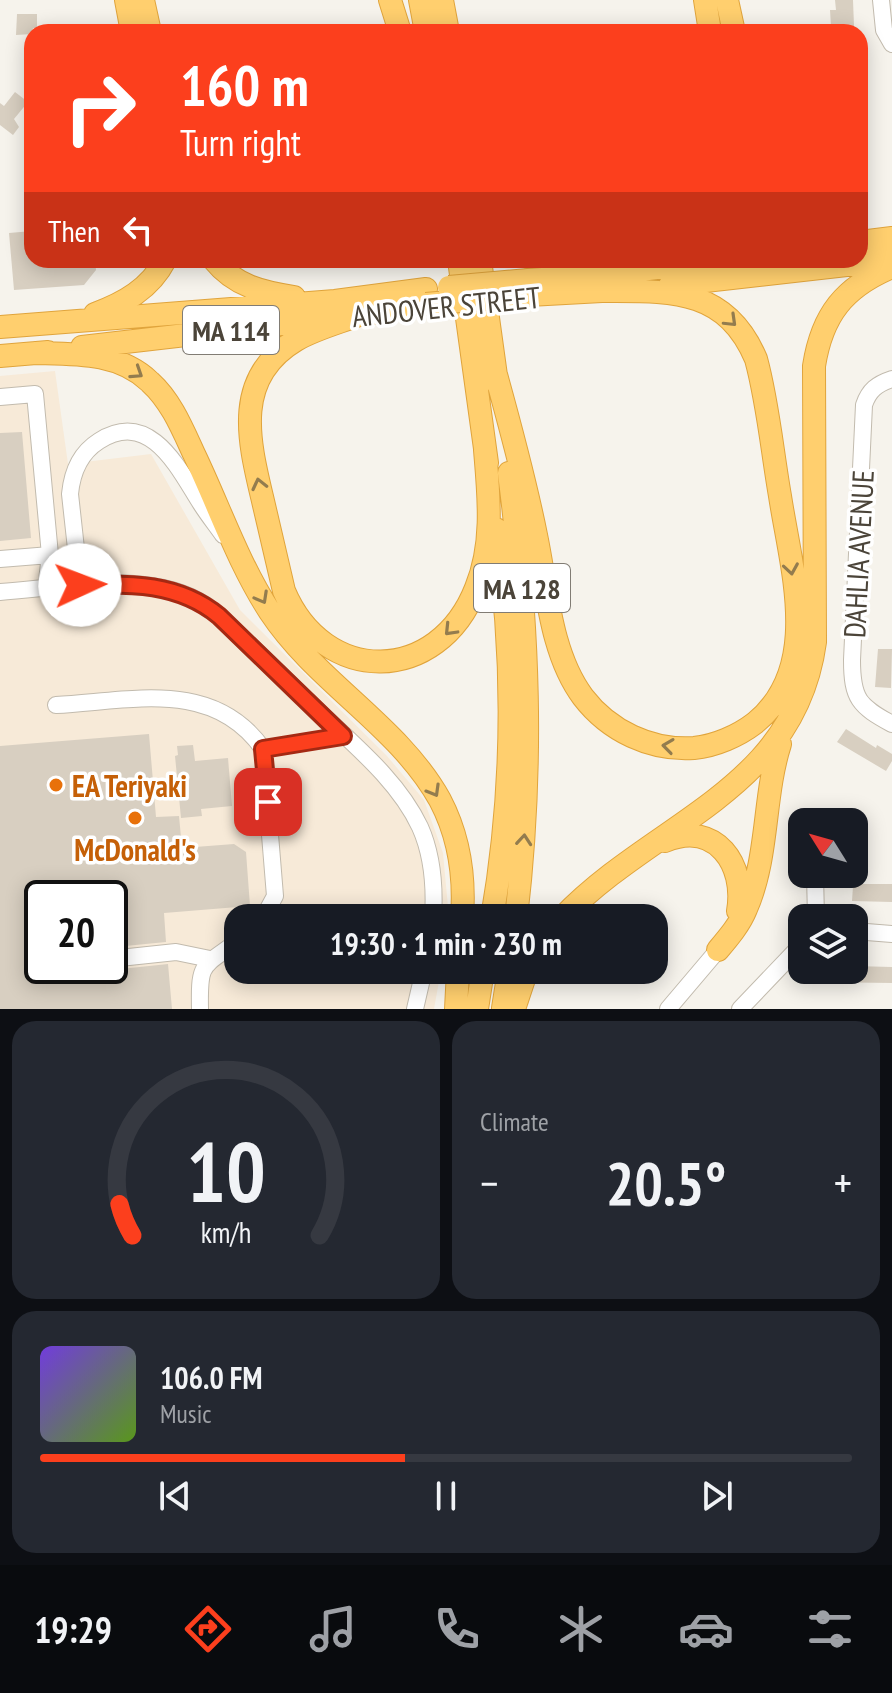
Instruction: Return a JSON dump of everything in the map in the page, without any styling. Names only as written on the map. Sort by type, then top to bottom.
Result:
[{"type":"highway","points":[[126,0],[130,24]]},
{"type":"highway","points":[[143,0],[148,24]]},
{"type":"highway","points":[[390,0],[398,24]]},
{"type":"highway","points":[[420,0],[424,24]]},
{"type":"highway","points":[[442,0],[446,24]]},
{"type":"highway","points":[[458,24],[459,0]]},
{"type":"highway","points":[[705,0],[709,24]]},
{"type":"highway","points":[[727,0],[732,24]]},
{"type":"highway","name":"ANDOVER STREET","points":[[868,262],[892,260]]},
{"type":"highway","points":[[718,950],[735,930],[752,894],[774,764],[784,731],[807,682],[815,642],[814,366],[818,344],[824,326],[844,297],[863,282],[892,267]]},
{"type":"highway","points":[[64,321],[96,314],[138,293],[160,268]]},
{"type":"highway","points":[[222,268],[237,282],[253,289],[303,299],[335,301]]},
{"type":"highway","name":"MA 128","points":[[460,268],[505,604],[509,704],[506,802],[494,904]]},
{"type":"highway","name":"MA 128","points":[[481,268],[520,556],[528,668],[528,779],[517,904]]},
{"type":"highway","points":[[602,283],[636,268]]},
{"type":"highway","name":"ANDOVER STREET","points":[[602,283],[680,268]]},
{"type":"highway","name":"ANDOVER STREET","points":[[0,327],[791,268]]},
{"type":"highway","points":[[495,371],[536,532],[556,632],[564,658],[582,695],[595,710],[628,735],[674,748],[697,748],[720,742],[753,724],[767,713],[786,683],[794,664],[798,626],[756,359],[738,326],[718,309],[698,298],[602,283]]},
{"type":"highway","name":"ANDOVER STREET","points":[[0,356],[359,315],[426,297]]},
{"type":"highway","points":[[359,315],[296,340],[281,351],[257,383],[251,401],[249,443],[284,591],[311,634],[336,652],[366,661],[383,662],[417,654],[449,632],[474,595],[486,552],[489,504],[485,450]]},
{"type":"highway","points":[[35,353],[98,356],[138,372],[167,402],[268,608],[308,658],[406,754],[429,783],[447,814],[458,851],[461,904]]},
{"type":"highway","points":[[577,904],[746,775],[784,731]]},
{"type":"highway","points":[[649,847],[687,834],[701,836],[714,842],[731,862],[741,888],[740,902],[734,925],[718,950]]},
{"type":"highway","points":[[456,1009],[457,984]]},
{"type":"highway","points":[[477,1009],[481,984]]},
{"type":"highway","points":[[502,1009],[506,984]]},
{"type":"highway","points":[[514,1009],[522,984]]},
{"type":"street","points":[[881,0],[884,30],[892,44]]},
{"type":"street","name":"DAHLIA AVENUE","points":[[892,379],[873,388],[864,405],[852,676],[860,703],[892,724]]},
{"type":"street","points":[[0,397],[35,394],[50,555],[46,589]]},
{"type":"street","points":[[80,585],[71,481],[89,448],[101,440],[122,434],[145,436],[166,451],[244,564]]},
{"type":"street","points":[[0,559],[50,555]]},
{"type":"street","points":[[0,592],[118,584],[155,587],[197,599],[219,616],[387,779],[419,826],[431,864],[432,904]]},
{"type":"street","points":[[56,705],[168,699],[206,703],[234,718],[251,732],[263,749],[275,896],[271,904]]},
{"type":"street","points":[[263,749],[343,736]]},
{"type":"street","points":[[868,932],[892,934]]},
{"type":"street","points":[[200,1009],[199,977],[210,959],[224,950]]},
{"type":"street","points":[[668,1009],[718,950]]},
{"type":"street","points":[[128,957],[176,952],[210,959]]},
{"type":"street","points":[[740,1009],[788,959]]},
{"type":"street","points":[[415,1009],[421,984]]},
{"type":"shaded area","points":[[55,371],[68,464],[151,454],[240,610],[387,756],[424,800],[443,853],[448,904],[224,904],[224,984],[438,984],[434,1009],[0,1009],[0,376]]},
{"type":"building","points":[[835,0],[853,0],[854,24],[831,24],[830,10],[836,10]]},
{"type":"building","points":[[17,14],[37,14],[37,24],[24,24],[24,34],[16,35]]},
{"type":"building","points":[[15,92],[24,99],[24,107],[14,119],[19,127],[13,135],[0,125],[0,103],[4,106]]},
{"type":"building","points":[[24,232],[24,268],[96,270],[84,285],[14,290],[9,233]]},
{"type":"building","points":[[22,432],[31,538],[0,541],[0,433]]},
{"type":"building","points":[[878,649],[892,649],[891,688],[875,687]]},
{"type":"building","points":[[846,729],[892,754],[886,771],[837,742]]},
{"type":"building","points":[[149,734],[156,817],[179,816],[182,848],[234,844],[246,852],[250,904],[224,904],[224,908],[164,913],[166,942],[128,946],[128,880],[24,880],[24,984],[128,984],[128,968],[168,964],[172,1009],[0,1009],[0,746]]},
{"type":"building","points":[[193,745],[195,761],[228,758],[232,806],[201,809],[202,816],[181,818],[175,756],[178,755],[177,746]]},
{"type":"building","points":[[868,884],[892,884],[892,902],[852,901],[853,888],[868,888]]},
{"type":"building","points":[[868,966],[892,967],[892,983],[868,983]]},
{"type":"place","name":"EA Teriyaki","points":[[56,785]]},
{"type":"place","name":"McDonald's","points":[[135,818]]},
{"type":"route","points":[[80,585],[155,587],[197,599],[219,616],[343,736],[263,749],[268,802]]}]
